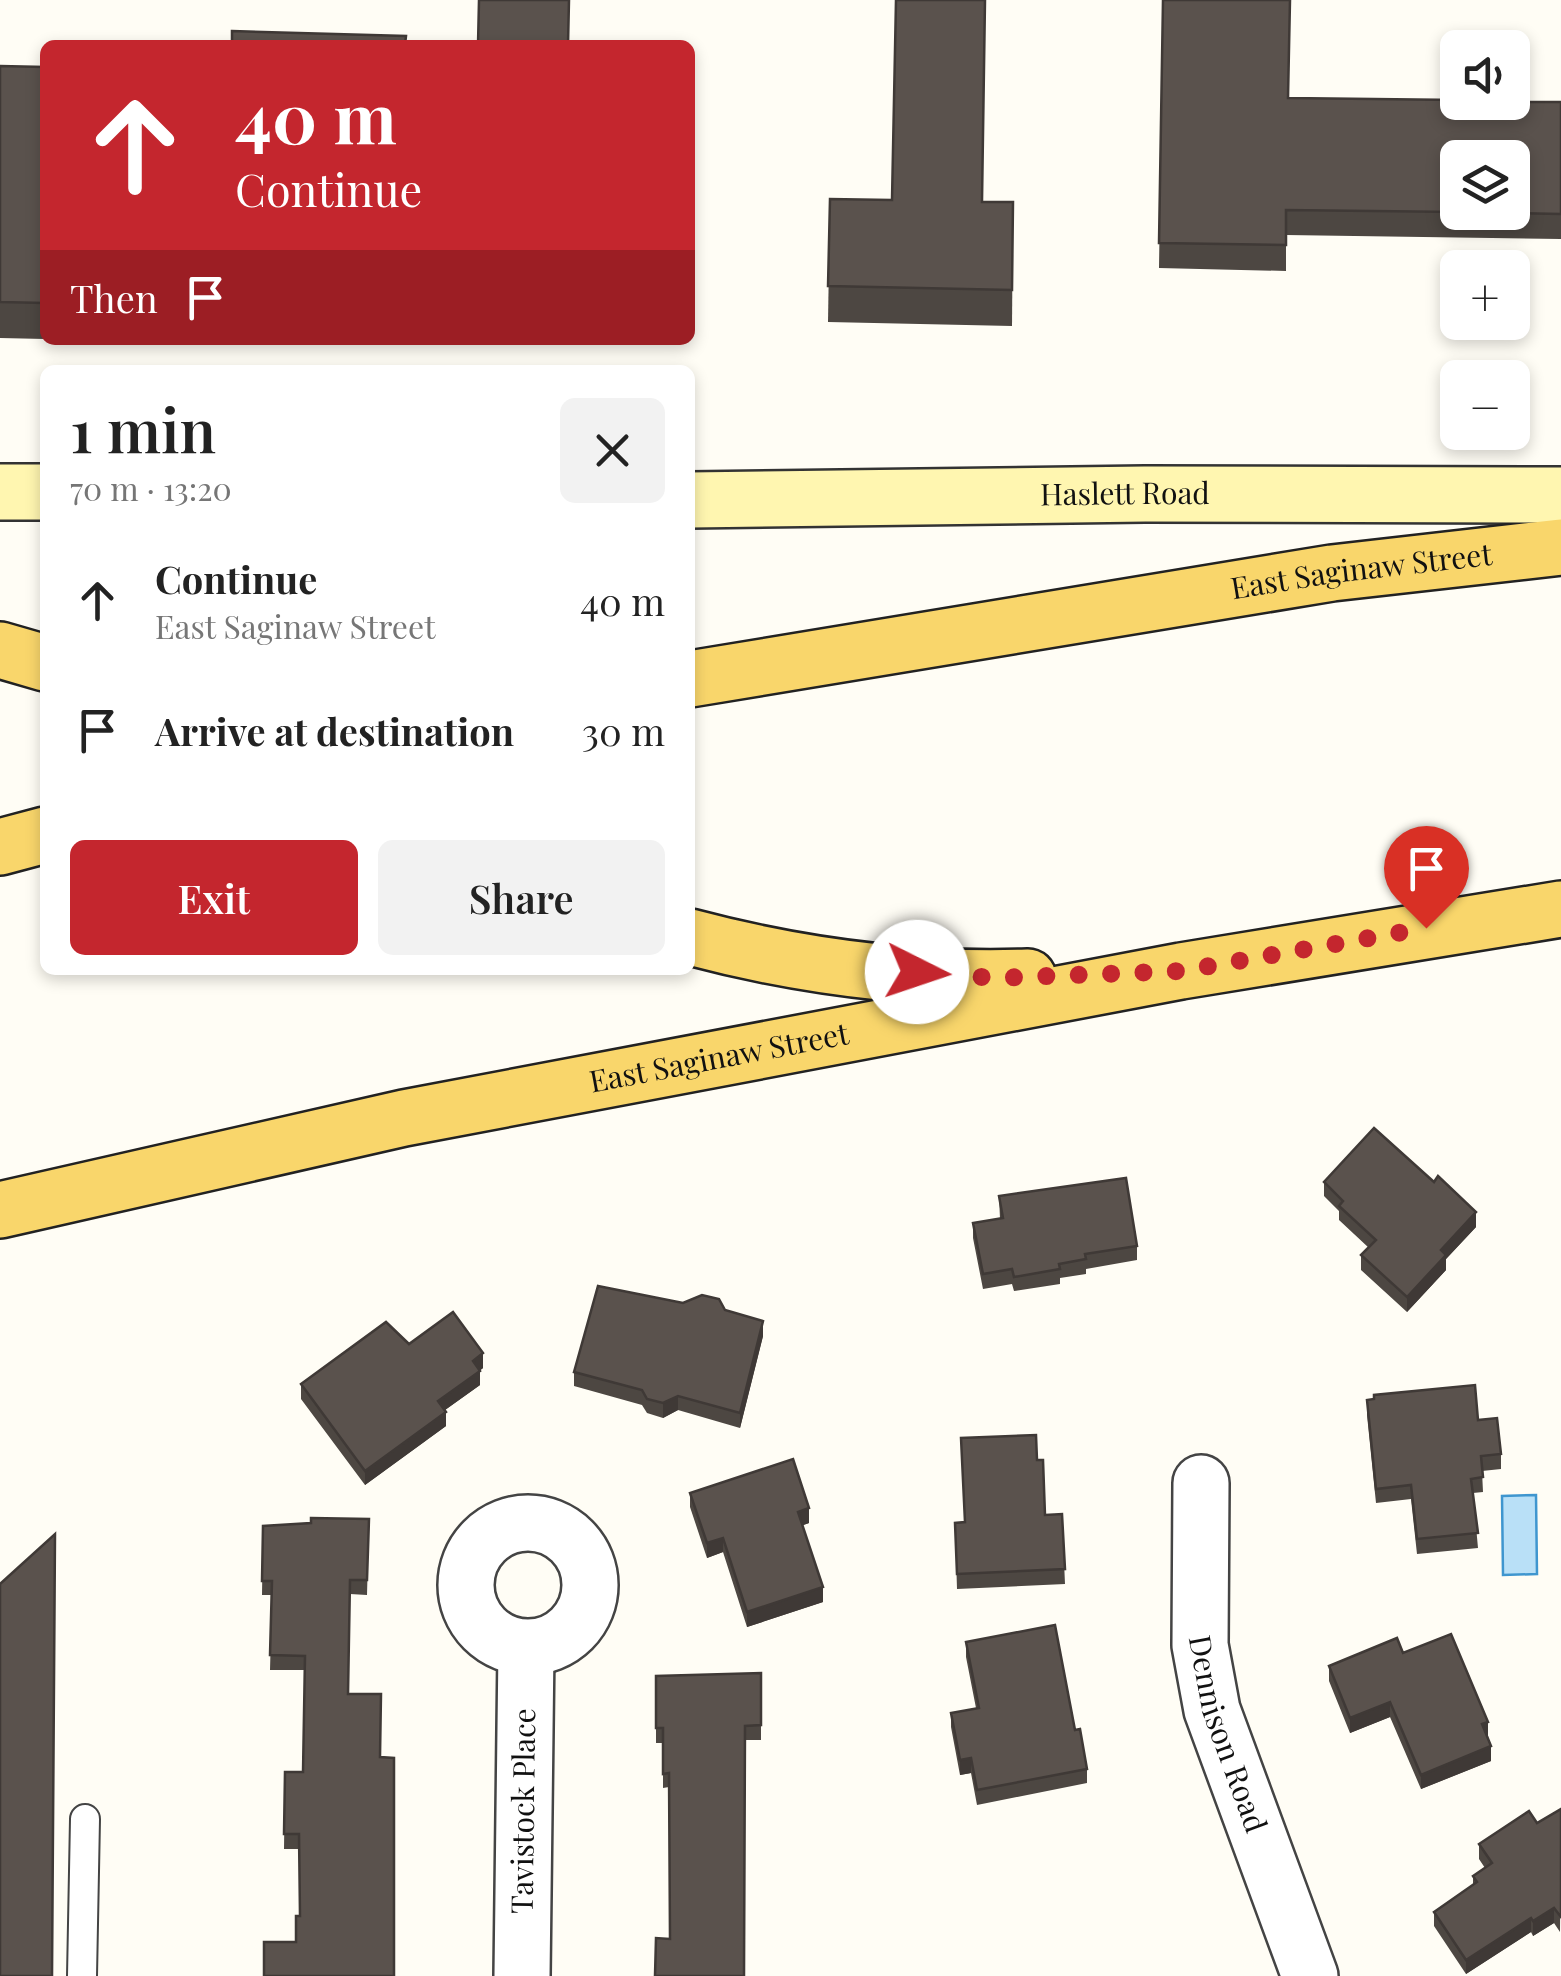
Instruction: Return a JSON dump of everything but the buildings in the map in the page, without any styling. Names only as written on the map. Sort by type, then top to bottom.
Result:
[{"type":"main road","points":[[0,492],[40,492]]},
{"type":"main road","name":"Haslett Road","points":[[695,500],[1145,494],[1561,495]]},
{"type":"main road","name":"East Saginaw Street","points":[[695,678],[1332,573],[1561,548]]},
{"type":"main road","points":[[0,650],[40,662]]},
{"type":"main road","points":[[0,847],[40,836]]},
{"type":"main road","name":"East Saginaw Street","points":[[0,1210],[404,1118],[1181,971],[1561,908]]},
{"type":"main road","points":[[695,938],[753,954],[838,967],[995,978],[1181,971]]},
{"type":"street","name":"Dennison Road","points":[[1201,1483],[1200,1645],[1212,1710],[1310,1976]]},
{"type":"street","name":"Tavistock Place","points":[[522,1976],[526,1648]]},
{"type":"lane","points":[[82,1976],[85,1819]]},
{"type":"water","points":[[1536,1495],[1537,1574],[1503,1575],[1502,1496]]},
{"type":"route","points":[[917,972],[995,978],[1181,971],[1426,928]]}]
